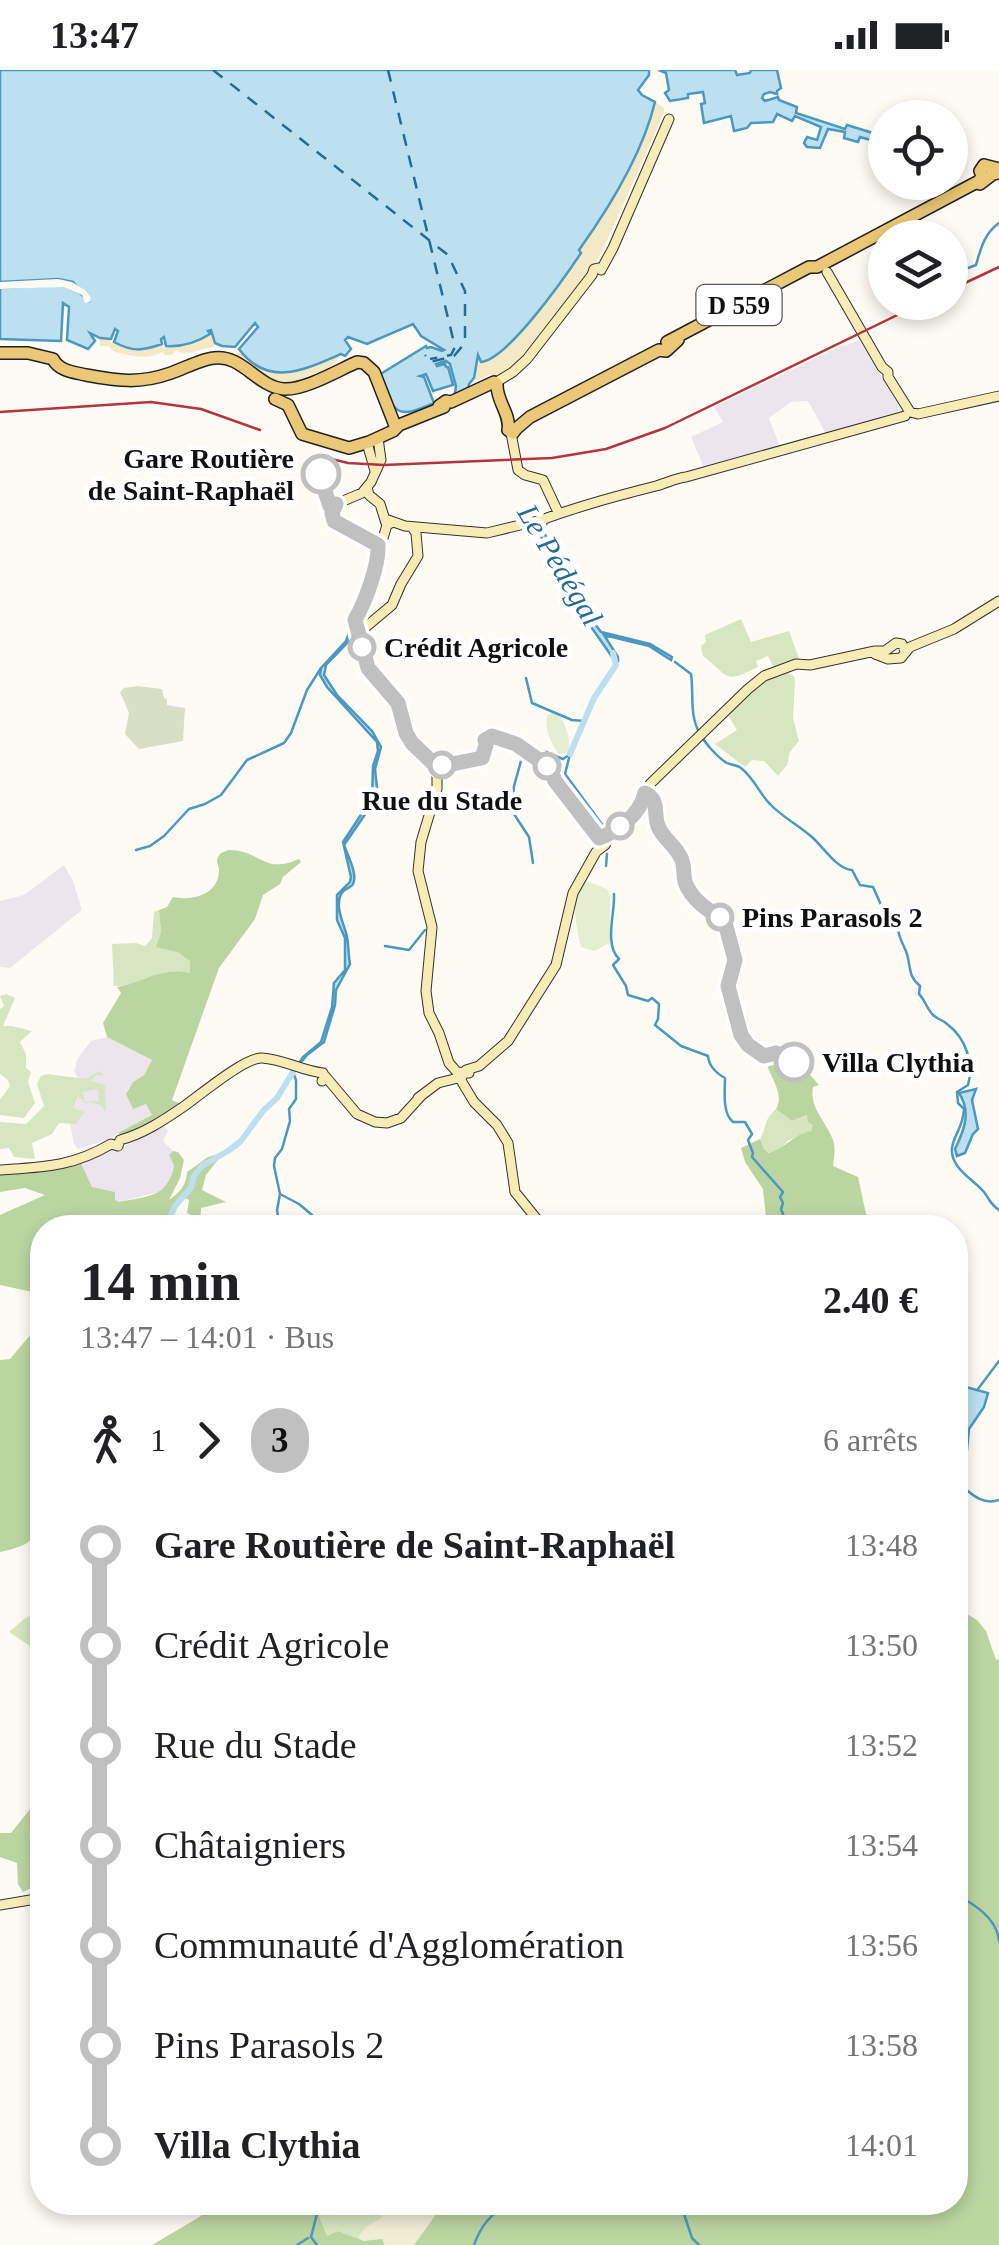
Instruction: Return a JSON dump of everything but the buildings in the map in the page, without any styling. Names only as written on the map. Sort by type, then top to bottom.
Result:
[{"type":"main road","points":[[0,354],[28,355],[83,376],[142,383],[211,360],[234,361],[288,406],[304,435],[347,448],[372,440],[493,388],[518,368],[596,273],[618,238],[667,120]]},
{"type":"main road","name":"D 559","points":[[512,426],[820,269],[830,260],[980,184],[992,173]]},
{"type":"main road","points":[[820,269],[909,415]]},
{"type":"main road","points":[[273,391],[297,388],[362,362],[370,366],[396,428]]},
{"type":"main road","points":[[273,391],[300,389],[360,364],[370,368],[374,376]]},
{"type":"main road","points":[[493,388],[512,426],[516,468],[522,474],[543,480],[548,518]]},
{"type":"main road","points":[[366,491],[379,502],[391,522],[416,529],[487,533],[909,415],[999,397]]},
{"type":"main road","points":[[388,408],[399,417],[414,417],[450,404]]},
{"type":"main road","points":[[372,440],[375,469],[366,491],[336,504],[332,518],[380,544]]},
{"type":"main road","points":[[391,522],[380,544],[360,627],[371,672],[398,703],[408,737],[437,767],[438,790],[421,844],[418,870],[432,927],[426,991],[429,1014],[450,1063],[468,1073]]},
{"type":"main road","points":[[360,627],[391,607],[419,554],[416,529]]},
{"type":"main road","points":[[0,1170],[57,1166],[94,1154],[150,1128],[228,1074],[259,1062],[297,1065],[321,1078],[369,1121],[386,1123],[401,1118],[433,1086],[468,1073],[508,1041],[556,966],[573,893],[602,842],[635,814],[676,758],[754,682],[764,676],[868,652],[892,654],[896,643],[905,649],[953,628],[999,600]]},
{"type":"main road","points":[[468,1073],[468,1089],[508,1143],[517,1195],[533,1215]]},
{"type":"main road","points":[[0,1905],[30,1900]]},
{"type":"shaded area","points":[[859,340],[903,413],[826,434],[808,401],[791,402],[769,418],[780,447],[705,470],[691,437],[723,422],[714,407]]},
{"type":"shaded area","points":[[64,865],[82,910],[10,968],[0,967],[0,901],[24,895]]},
{"type":"shaded area","points":[[107,1037],[152,1060],[126,1093],[133,1109],[146,1104],[152,1115],[106,1140],[78,1149],[70,1124],[79,1095],[79,1080],[74,1071],[91,1041]]},
{"type":"shaded area","points":[[164,1126],[168,1131],[163,1141],[173,1151],[169,1155],[174,1164],[169,1183],[159,1192],[119,1202],[114,1192],[92,1187],[81,1163]]},
{"type":"shaded area","points":[[382,2215],[435,2215],[414,2245],[360,2240],[366,2227]]},
{"type":"green space","points":[[741,619],[751,642],[789,631],[800,661],[774,668],[768,656],[756,661],[758,667],[738,676],[727,676],[703,656],[701,646],[706,642],[705,635]]},
{"type":"green space","points":[[788,673],[795,680],[793,718],[799,741],[778,776],[764,761],[752,760],[745,767],[715,744],[737,730],[727,713],[740,699],[762,682]]},
{"type":"green space","points":[[137,686],[162,689],[167,705],[185,708],[183,741],[139,749],[125,734],[129,713],[120,692]]},
{"type":"green space","points":[[555,712],[568,735],[569,750],[564,754],[556,750],[547,730],[548,715]]},
{"type":"green space","points":[[228,850],[269,863],[299,859],[301,862],[263,895],[255,919],[219,968],[172,1100],[180,1104],[122,1136],[118,1133],[152,1115],[146,1104],[133,1109],[126,1094],[152,1060],[107,1037],[103,1023],[121,993],[117,987],[162,973],[190,973],[190,961],[178,952],[156,947],[161,933],[159,910],[167,907],[173,897],[196,897],[209,891],[218,879],[218,857]]},
{"type":"green space","points":[[584,880],[607,889],[610,895],[610,943],[594,951],[581,947],[576,921],[577,897]]},
{"type":"green space","points":[[159,910],[161,933],[190,961],[190,973],[169,972],[114,986],[112,944],[145,946],[152,938],[154,912]]},
{"type":"green space","points":[[0,996],[15,998],[3,1026],[32,1031],[20,1042],[26,1054],[26,1068],[31,1072],[28,1082],[35,1103],[24,1118],[0,1115],[0,1100],[10,1086],[0,1074],[0,1009],[4,1006]]},
{"type":"green space","points":[[770,1056],[806,1070],[819,1085],[813,1087],[813,1101],[833,1140],[833,1166],[858,1177],[867,1215],[766,1215],[763,1189],[745,1162],[741,1148],[760,1139],[769,1153],[811,1131],[813,1125],[807,1115],[792,1121],[776,1109],[778,1091],[766,1062]]},
{"type":"green space","points":[[99,1071],[105,1076],[96,1075],[89,1080],[105,1085],[106,1112],[101,1105],[86,1104],[78,1096],[73,1108],[84,1112],[76,1124],[59,1123],[52,1134],[32,1143],[35,1159],[14,1157],[9,1148],[0,1149],[0,1122],[26,1124],[44,1106],[37,1084],[41,1076],[86,1079]],"holes":[[[98,1089],[99,1101],[84,1101],[83,1092]]]},
{"type":"green space","points":[[776,1109],[792,1121],[808,1115],[813,1125],[811,1131],[770,1153],[760,1139]]},
{"type":"green space","points":[[178,1152],[184,1160],[169,1200],[182,1188],[187,1172],[208,1157],[224,1152],[206,1175],[202,1190],[226,1202],[201,1208],[201,1215],[187,1213],[189,1200],[185,1198],[170,1215],[30,1215],[30,1291],[0,1285],[0,1215],[45,1195],[25,1188],[0,1192],[0,1173],[55,1170],[81,1163],[92,1187],[115,1192],[119,1202],[162,1190],[174,1165],[169,1155]]},
{"type":"green space","points":[[30,1335],[30,1540],[0,1552],[0,1360],[10,1359]]},
{"type":"green space","points":[[968,1615],[977,1620],[986,1631],[996,1660],[999,1659],[999,2245],[414,2245],[435,2215],[968,2215]]},
{"type":"green space","points":[[30,1616],[30,1646],[9,1632]]},
{"type":"green space","points":[[30,1809],[30,1889],[23,1892],[18,1884],[17,1863],[0,1857],[0,1833],[11,1833]]},
{"type":"green space","points":[[319,2215],[382,2215],[366,2227],[360,2240],[338,2231],[327,2236]]},
{"type":"green space","points":[[319,2215],[327,2236],[338,2231],[364,2241],[382,2239],[385,2245],[152,2245],[201,2216]]},
{"type":"sand","points":[[655,102],[664,108],[664,113],[600,256],[511,367],[494,377],[491,374],[474,378],[478,355],[485,363],[501,353],[581,254],[579,250],[634,160]]},
{"type":"sand","points":[[210,334],[214,347],[190,353],[176,350],[171,355],[162,352],[137,356],[100,346],[100,338],[111,339],[110,342],[128,350],[162,344],[163,348],[198,341]]},
{"type":"sand","points":[[239,349],[246,359],[304,368],[339,358],[319,372],[278,382],[235,357]]},
{"type":"water","points":[[0,70],[649,70],[638,90],[655,102],[624,179],[579,250],[581,253],[535,315],[492,357],[481,362],[478,355],[467,393],[454,399],[456,386],[446,361],[436,364],[448,367],[453,385],[433,391],[426,374],[420,376],[424,377],[434,403],[403,412],[392,405],[379,375],[426,346],[444,350],[421,336],[413,324],[367,344],[348,337],[345,340],[351,349],[345,356],[287,372],[262,368],[239,349],[258,327],[255,323],[235,347],[215,343],[211,330],[189,344],[166,346],[164,337],[162,344],[132,349],[114,342],[118,331],[115,329],[111,339],[90,333],[95,341],[88,349],[67,340],[69,307],[63,303],[61,341],[0,339],[0,288],[62,285],[90,302],[73,282],[0,282]]},
{"type":"water","points":[[735,70],[737,75],[751,70],[777,70],[781,88],[777,94],[764,94],[765,101],[778,97],[797,107],[796,113],[845,129],[847,125],[868,131],[868,139],[860,137],[858,142],[844,138],[845,132],[828,129],[820,148],[807,147],[807,137],[817,140],[821,127],[795,116],[792,121],[777,114],[773,122],[751,123],[734,131],[731,116],[704,123],[703,92],[670,101],[665,93],[669,90],[666,73],[661,71]]},
{"type":"water","points":[[539,523],[585,611],[601,632],[650,644],[671,660],[649,646],[604,635],[618,657],[615,661],[582,614],[538,531],[535,524]]},
{"type":"water","points":[[353,622],[349,641],[326,665],[324,675],[381,747],[375,769],[377,788],[373,803],[344,845],[354,875],[353,884],[339,899],[350,964],[336,990],[324,1042],[293,1072],[303,1057],[321,1042],[332,1007],[334,983],[345,970],[345,938],[337,920],[337,895],[351,877],[343,842],[372,798],[377,742],[327,687],[320,675],[321,668],[346,641]]},
{"type":"water","points":[[976,1089],[972,1100],[978,1129],[965,1153],[957,1156],[955,1149],[966,1113],[959,1093]]},
{"type":"water","points":[[968,1388],[988,1393],[969,1429],[968,1440]]},
{"type":"pier","points":[[58,279],[86,291],[90,302],[85,303],[82,295],[63,287],[0,289],[0,282]]},
{"type":"waterway","points":[[968,268],[976,265],[986,237],[999,223]]},
{"type":"waterway","name":"Le Pédégal","points":[[570,754],[594,698],[616,665],[613,653]]},
{"type":"waterway","points":[[675,662],[691,674],[694,720],[708,746],[723,761],[746,772],[775,809],[813,838],[836,862],[852,870],[860,885],[873,887],[890,925],[898,929],[912,975],[920,986],[919,994],[933,1015],[959,1036],[969,1060],[968,1085],[957,1092],[958,1103],[964,1109],[952,1155],[963,1173],[999,1210]]},
{"type":"waterway","points":[[136,850],[164,836],[189,809],[221,795],[247,760],[284,743],[321,668]]},
{"type":"waterway","points":[[526,678],[532,703],[584,721]]},
{"type":"waterway","points":[[530,752],[547,752]]},
{"type":"waterway","points":[[527,754],[514,786],[512,811],[529,837],[533,863]]},
{"type":"waterway","points":[[550,754],[563,759],[569,755]]},
{"type":"waterway","name":"Le Pédégal","points":[[570,754],[565,774],[607,831]]},
{"type":"waterway","name":"Le Pédégal","points":[[606,866],[607,854]]},
{"type":"waterway","name":"Le Pédégal","points":[[614,894],[611,937],[619,959],[613,965],[628,995],[648,1001],[652,998],[659,1004],[655,1025],[681,1046],[708,1056],[714,1069],[725,1078],[729,1118],[745,1122],[752,1134],[748,1140],[752,1157],[783,1192],[780,1197],[783,1215]]},
{"type":"waterway","points":[[385,946],[409,950],[425,930]]},
{"type":"waterway","points":[[171,1215],[202,1166],[241,1141],[277,1098],[296,1067]]},
{"type":"waterway","points":[[278,1215],[280,1194],[274,1166],[290,1121],[289,1109],[296,1099],[293,1072]]},
{"type":"waterway","points":[[280,1194],[312,1215]]},
{"type":"waterway","points":[[978,1389],[999,1361]]},
{"type":"waterway","points":[[968,1491],[984,1500],[999,1500]]},
{"type":"waterway","points":[[968,1902],[994,1925],[999,1941]]},
{"type":"waterway","points":[[317,2215],[311,2237],[317,2245]]},
{"type":"waterway","points":[[474,2245],[493,2215]]},
{"type":"waterway","points":[[684,2215],[692,2238],[699,2245]]},
{"type":"waterway","points":[[297,2245],[308,2238]]},
{"type":"ferry route","points":[[213,70],[448,255],[465,291],[465,343],[454,356],[430,362],[425,355]]},
{"type":"ferry route","points":[[388,70],[455,347],[451,355],[430,359]]},
{"type":"railway","points":[[968,282],[999,267]]},
{"type":"railway","points":[[319,456],[384,465],[552,458],[606,449],[665,428],[887,320]]},
{"type":"railway","points":[[0,412],[151,402],[201,409],[260,430]]},
{"type":"bus line","name":"3","points":[[321,474],[330,506],[336,504],[334,521],[377,542],[378,556],[355,620],[368,668],[398,703],[406,733],[415,747],[437,767],[482,758],[485,740],[492,736],[516,744],[550,768],[555,781],[599,838],[635,814],[645,793],[652,796],[659,830],[682,859],[690,893],[724,919],[735,960],[728,986],[742,1038],[764,1056],[771,1052],[794,1062]]},
{"type":"place","name":"Gare Routière de Saint-Raphaël","points":[[321,474]]},
{"type":"place","name":"Crédit Agricole","points":[[362,647]]},
{"type":"place","name":"Rue du Stade","points":[[442,765]]},
{"type":"place","name":"Pins Parasols 2","points":[[720,917]]},
{"type":"place","name":"Villa Clythia","points":[[794,1062]]}]
